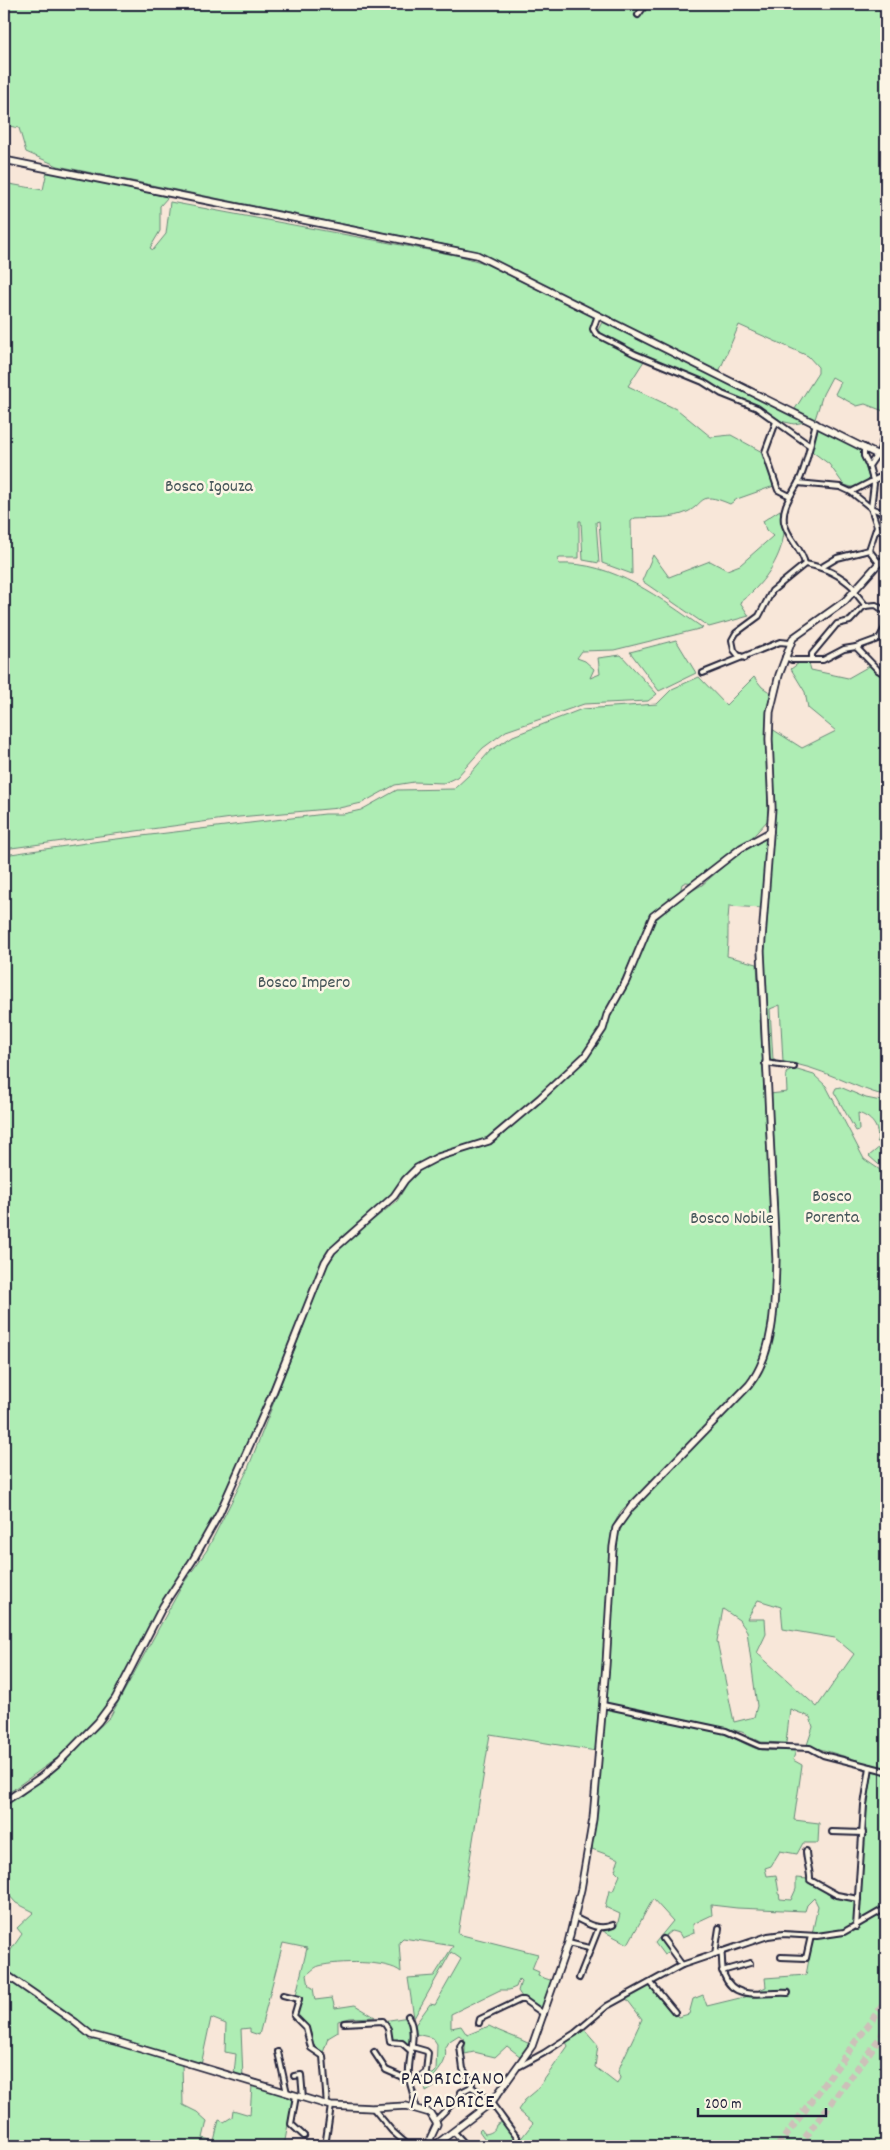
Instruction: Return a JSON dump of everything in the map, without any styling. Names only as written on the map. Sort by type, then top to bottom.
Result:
[{"type":"main road","points":[[4,160],[464,252],[487,260],[598,314],[886,459]]},
{"type":"main road","points":[[431,2145],[454,2132],[492,2102],[518,2066],[534,2042],[568,1943],[591,1829],[616,1528],[631,1507],[749,1385],[757,1374],[765,1355],[773,1304],[776,1259],[765,1064],[761,951],[772,799],[769,739],[770,712],[784,657],[795,635],[842,604],[870,576],[879,563],[886,559]]},
{"type":"main road","points":[[4,1802],[41,1777],[60,1761],[98,1722],[115,1699],[163,1606],[193,1560],[219,1514],[272,1395],[325,1262],[332,1251],[394,1196],[405,1180],[417,1168],[438,1157],[489,1141],[540,1098],[585,1056],[603,1029],[607,1015],[626,981],[653,916],[741,848],[770,832]]},
{"type":"main road","points":[[4,1973],[75,2022],[90,2035],[329,2106],[415,2107],[430,2112],[436,2120],[436,2128],[431,2145]]},
{"type":"street","points":[[638,15],[646,4]]},
{"type":"street","points":[[598,314],[593,329],[596,334],[635,354],[703,382],[722,394],[756,408],[809,446]]},
{"type":"street","points":[[776,422],[766,452],[778,490],[790,496]]},
{"type":"street","points":[[804,564],[802,553],[784,524],[785,508],[798,483],[816,423]]},
{"type":"street","points":[[869,466],[878,454],[886,426]]},
{"type":"street","points":[[864,447],[864,456],[874,482],[871,508],[875,515],[877,528],[869,550]]},
{"type":"street","points":[[852,492],[886,474]]},
{"type":"street","points":[[798,483],[840,487],[852,492],[871,508],[886,514]]},
{"type":"street","points":[[877,528],[886,533]]},
{"type":"street","points":[[822,567],[838,558],[869,550]]},
{"type":"street","points":[[869,550],[879,563]]},
{"type":"street","points":[[744,658],[734,650],[732,640],[736,632],[758,616],[772,591],[804,564],[822,567],[847,582],[866,606]]},
{"type":"street","points":[[812,660],[812,654],[837,624],[850,621],[866,606],[876,605],[886,612]]},
{"type":"street","points":[[880,637],[886,626]]},
{"type":"street","points":[[784,657],[792,660],[823,660],[844,649],[856,647],[886,636]]},
{"type":"street","points":[[703,673],[780,642],[790,643]]},
{"type":"street","points":[[856,647],[878,670],[886,675]]},
{"type":"street","points":[[765,1064],[794,1067]]},
{"type":"street","points":[[602,1705],[726,1731],[760,1746],[810,1748],[823,1755],[886,1771]]},
{"type":"street","points":[[856,1927],[870,1767]]},
{"type":"street","points":[[832,1832],[863,1833]]},
{"type":"street","points":[[806,1851],[810,1880],[837,1895],[858,1899]]},
{"type":"street","points":[[518,2066],[544,2053],[576,2033],[607,2006],[682,1965],[768,1936],[783,1934],[811,1936],[833,1934],[856,1927],[886,1908]]},
{"type":"street","points":[[574,1917],[598,1927],[613,1924]]},
{"type":"street","points":[[715,1954],[719,1928]]},
{"type":"street","points":[[579,1978],[589,1948],[598,1930]]},
{"type":"street","points":[[781,1957],[806,1958],[811,1936]]},
{"type":"street","points":[[663,1939],[682,1965]]},
{"type":"street","points":[[568,1943],[589,1948]]},
{"type":"street","points":[[721,1952],[723,1960],[722,1971],[729,1983],[744,1994],[788,1993]]},
{"type":"street","points":[[722,1971],[750,1963]]},
{"type":"street","points":[[651,1983],[675,2012]]},
{"type":"street","points":[[283,1995],[300,1999],[294,2016],[306,2028],[312,2048],[323,2056],[329,2106],[325,2146]]},
{"type":"street","points":[[479,2023],[480,2019],[487,2015],[520,2000],[524,2000],[544,2014]]},
{"type":"street","points":[[408,2016],[412,2022],[413,2036],[409,2080],[415,2096],[415,2107]]},
{"type":"street","points":[[344,2023],[383,2021],[388,2029],[390,2042],[402,2043],[411,2049],[428,2053],[426,2072],[422,2075]]},
{"type":"street","points":[[462,2044],[460,2047],[463,2069],[470,2079],[468,2080],[472,2084],[471,2087],[492,2102],[517,2137]]},
{"type":"street","points":[[278,2052],[287,2093]]},
{"type":"street","points":[[374,2052],[386,2070],[409,2080]]},
{"type":"street","points":[[294,2076],[301,2076],[303,2098]]},
{"type":"street","points":[[436,2120],[460,2096],[461,2092],[471,2087]]},
{"type":"street","points":[[296,2096],[291,2124],[304,2136]]},
{"type":"street","points":[[372,2108],[392,2131],[409,2146]]},
{"type":"street","points":[[454,2132],[467,2146]]},
{"type":"green space","points":[[4,4],[886,4],[886,412],[865,404],[857,406],[835,394],[841,382],[832,377],[823,394],[815,419],[795,409],[818,373],[818,367],[808,356],[739,325],[719,372],[471,250],[58,166],[26,152],[19,128],[4,125]]},
{"type":"green space","name":"Bosco Igouza","points":[[47,171],[168,197],[160,206],[160,231],[150,248],[153,250],[166,234],[170,202],[460,256],[481,262],[596,316],[590,332],[644,361],[628,386],[678,410],[711,437],[731,435],[764,453],[774,486],[737,499],[730,504],[706,498],[690,511],[677,516],[635,518],[631,521],[632,574],[602,563],[599,521],[596,522],[599,563],[583,560],[581,521],[579,521],[579,558],[558,559],[559,564],[579,565],[598,569],[636,584],[703,628],[614,650],[582,651],[577,658],[585,661],[594,669],[590,678],[600,674],[598,658],[621,655],[657,694],[648,701],[584,704],[506,731],[483,748],[457,777],[444,783],[414,782],[395,785],[362,803],[339,808],[239,817],[4,849],[4,183],[43,190]]},
{"type":"green space","points":[[603,320],[805,422],[794,424],[776,420],[764,410],[725,394],[680,369],[640,355],[597,332]]},
{"type":"green space","points":[[817,427],[859,448],[870,481],[852,487],[844,485],[829,464],[810,450]]},
{"type":"green space","points":[[780,510],[784,530],[779,553],[762,581],[740,602],[749,616],[709,627],[642,581],[653,555],[669,577],[710,561],[727,570],[740,565],[773,536],[766,530],[763,521]]},
{"type":"green space","points":[[676,640],[696,673],[659,691],[630,652]]},
{"type":"green space","points":[[799,663],[809,663],[811,670],[848,678],[871,665],[880,674],[885,686],[881,698],[886,703],[886,1096],[823,1072],[783,1062],[780,1005],[770,1009],[773,1060],[776,1060],[771,1062],[768,1060],[763,961],[775,802],[772,729],[802,748],[836,731],[808,708],[805,692],[791,669]]},
{"type":"green space","name":"Bosco Impero","points":[[699,677],[726,705],[754,677],[762,687],[771,693],[767,724],[768,820],[747,843],[733,851],[696,883],[686,882],[682,884],[680,893],[652,914],[597,1034],[585,1052],[543,1093],[488,1139],[435,1154],[415,1166],[392,1194],[339,1239],[321,1264],[237,1471],[204,1535],[185,1569],[171,1589],[104,1712],[67,1751],[4,1796],[4,855],[100,841],[325,814],[343,814],[361,810],[397,790],[454,789],[490,751],[513,736],[582,709],[657,704],[672,689]]},
{"type":"green space","name":"Bosco Nobile","points":[[767,838],[762,908],[729,906],[727,956],[757,964],[774,1258],[771,1308],[765,1342],[753,1373],[744,1387],[621,1511],[612,1528],[596,1751],[490,1734],[458,1934],[538,1954],[532,1969],[539,1972],[538,1976],[553,1981],[542,2010],[522,1997],[518,1991],[521,1981],[519,1979],[516,1987],[509,1990],[500,1990],[451,2014],[451,2028],[461,2026],[467,2035],[489,2026],[530,2044],[521,2057],[507,2046],[495,2057],[474,2052],[465,2054],[465,2040],[459,2035],[448,2042],[445,2047],[445,2060],[433,2078],[439,2084],[426,2092],[425,2086],[428,2082],[428,2074],[433,2074],[436,2071],[437,2044],[433,2038],[416,2034],[415,2025],[430,2004],[435,2005],[461,1959],[451,1952],[414,2018],[408,1978],[434,1976],[453,1946],[403,1938],[399,1942],[401,1972],[385,1965],[338,1963],[319,1966],[307,1975],[309,1986],[313,1988],[315,2000],[332,1998],[335,2008],[355,2005],[375,2017],[350,2018],[338,2021],[338,2032],[328,2038],[323,2053],[316,2048],[309,2029],[296,2013],[302,1998],[296,1995],[307,1948],[283,1943],[259,2035],[250,2032],[250,2028],[241,2029],[243,2078],[234,2074],[236,2054],[225,2052],[226,2024],[211,2018],[201,2065],[93,2034],[4,1971],[4,1960],[22,1934],[17,1928],[34,1912],[16,1903],[8,1894],[4,1894],[4,1805],[21,1796],[48,1775],[110,1717],[183,1584],[207,1550],[247,1471],[327,1266],[340,1246],[397,1201],[409,1181],[419,1170],[449,1155],[495,1142],[587,1057],[606,1029],[609,1016],[629,979],[653,920],[658,918],[681,897],[702,885],[733,858]]},
{"type":"green space","name":"Bosco Porenta","points":[[794,1069],[814,1075],[826,1086],[864,1159],[886,1174],[886,1769],[807,1745],[813,1727],[810,1717],[790,1709],[786,1743],[761,1742],[742,1732],[606,1704],[616,1556],[619,1533],[626,1517],[747,1392],[759,1375],[767,1357],[774,1314],[778,1259],[777,1204],[770,1094],[787,1092],[786,1073]],"holes":[[[758,1600],[781,1607],[783,1629],[835,1638],[854,1654],[817,1707],[757,1653],[766,1634],[765,1619],[747,1619]],[[723,1609],[739,1620],[747,1631],[757,1706],[754,1717],[734,1722],[717,1641]]]},
{"type":"green space","points":[[840,1087],[866,1098],[886,1102],[886,1171],[869,1156],[881,1146],[877,1141],[878,1136],[874,1123],[858,1113],[859,1130],[856,1131],[834,1092],[836,1088]]},
{"type":"green space","points":[[605,1708],[723,1733],[757,1749],[796,1750],[793,1760],[802,1765],[794,1820],[819,1823],[818,1843],[803,1843],[797,1854],[780,1851],[771,1866],[765,1868],[767,1876],[776,1875],[780,1899],[791,1900],[796,1889],[796,1878],[808,1879],[827,1890],[827,1894],[856,1900],[854,1925],[845,1929],[812,1934],[818,1906],[814,1898],[807,1905],[805,1911],[711,1905],[712,1915],[693,1924],[694,1933],[682,1938],[679,1933],[671,1931],[660,1940],[669,1952],[664,1955],[655,1943],[673,1921],[653,1899],[628,1944],[603,1931],[617,1926],[620,1914],[605,1907],[609,1891],[613,1891],[620,1875],[615,1870],[619,1859],[592,1849]]},
{"type":"green space","points":[[873,1769],[886,1774],[886,1904],[860,1921],[858,1916],[865,1824]]},
{"type":"green space","points":[[886,1910],[886,2146],[490,2146],[479,2131],[481,2129],[485,2134],[489,2133],[494,2130],[496,2125],[502,2122],[519,2141],[533,2123],[518,2110],[525,2100],[537,2090],[568,2046],[566,2042],[585,2030],[598,2045],[595,2067],[617,2084],[620,2078],[618,2072],[621,2064],[642,2019],[626,1998],[651,1984],[678,2017],[689,2014],[693,1999],[703,1995],[707,2006],[748,1996],[790,1995],[790,1989],[755,1992],[766,1987],[765,1978],[806,1975],[813,1938],[852,1932]]},
{"type":"green space","points":[[4,1975],[82,2030],[90,2041],[98,2040],[121,2044],[182,2064],[183,2105],[197,2112],[207,2121],[203,2138],[214,2141],[219,2120],[224,2122],[232,2117],[233,2110],[250,2115],[252,2085],[293,2097],[284,2146],[265,2146],[257,2143],[253,2146],[4,2146]]},
{"type":"green space","points":[[409,2017],[412,2022],[411,2051],[405,2045],[390,2042],[383,2021]]},
{"type":"tunnel","points":[[778,2146],[886,2001]]},
{"type":"tunnel","points":[[799,2146],[886,2030]]},
{"type":"district","name":"PADRICIANO / PADRIČE","points":[[453,2092]]}]
